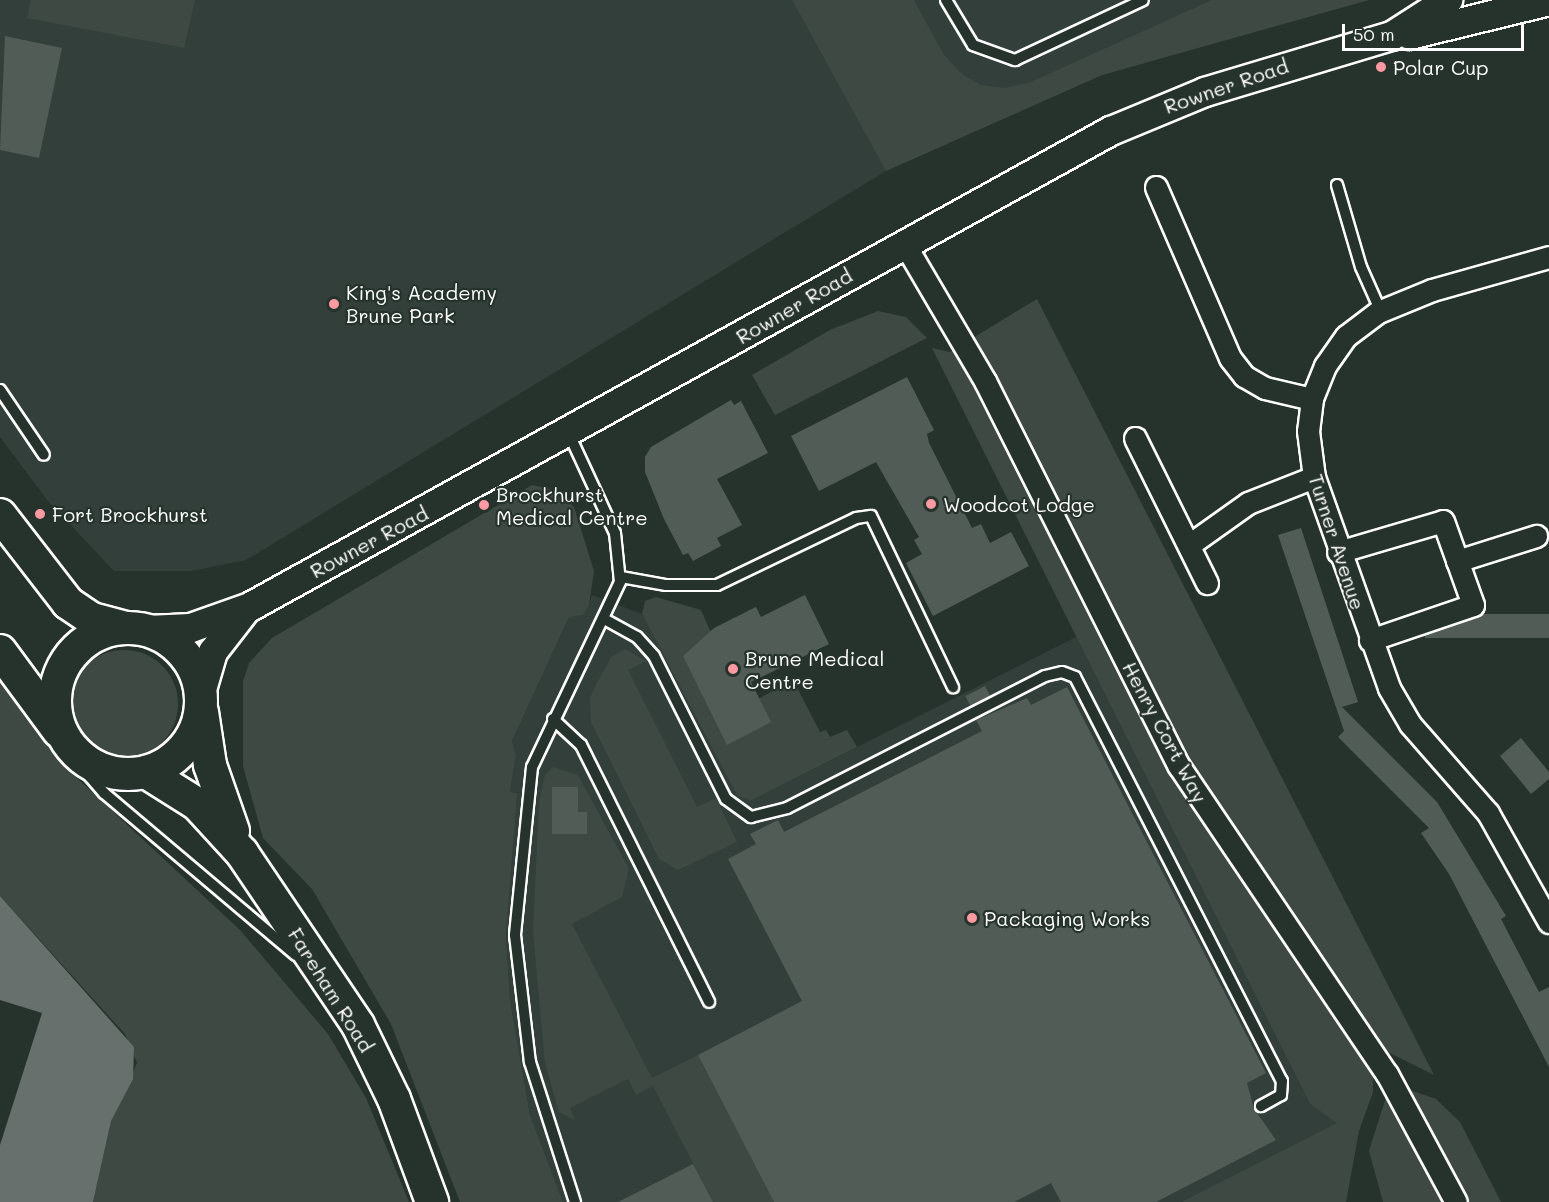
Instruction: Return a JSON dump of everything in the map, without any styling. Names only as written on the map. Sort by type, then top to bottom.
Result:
[{"type":"main road","name":"Rowner Road","points":[[137,629],[191,628],[250,607],[569,434],[1000,190],[1167,106],[1404,31],[1448,0]]},
{"type":"main road","points":[[1538,0],[1549,1]]},
{"type":"main road","name":"Rowner Road","points":[[1355,45],[1497,18],[1549,1]]},
{"type":"main road","points":[[0,515],[68,603],[92,619],[137,629],[183,654],[201,698],[196,729],[181,752],[146,772],[101,770],[66,742],[6,661]]},
{"type":"main road","name":"Rowner Road","points":[[201,698],[213,652],[230,625],[250,607]]},
{"type":"main road","points":[[66,742],[54,705],[63,667],[90,639],[137,629]]},
{"type":"main road","name":"Fareham Road","points":[[201,698],[214,782],[242,853]]},
{"type":"main road","name":"Fareham Road","points":[[146,772],[197,804],[242,853],[330,984],[394,1099],[432,1202]]},
{"type":"street","points":[[1156,187],[1230,358],[1244,376],[1265,388],[1312,399]]},
{"type":"street","name":"Henry Cort Way","points":[[904,243],[985,381],[1179,766],[1247,873],[1331,986],[1387,1074],[1456,1202]]},
{"type":"street","name":"Turner Avenue","points":[[1549,257],[1432,291],[1381,312],[1346,336],[1312,399],[1308,431],[1314,477],[1338,552],[1370,640],[1410,724],[1488,813],[1549,922]]},
{"type":"street","points":[[1135,438],[1207,583]]},
{"type":"street","points":[[1189,545],[1248,503],[1314,477]]},
{"type":"street","points":[[1338,552],[1443,521],[1473,605],[1370,640]]},
{"type":"street","points":[[1457,561],[1536,536]]},
{"type":"lane","points":[[946,0],[973,45],[1015,60],[1143,0]]},
{"type":"lane","points":[[1337,185],[1381,312]]},
{"type":"lane","points":[[0,390],[44,455]]},
{"type":"lane","points":[[569,434],[611,523],[621,577],[606,620],[553,719],[528,784],[516,965],[530,1062],[575,1202]]},
{"type":"lane","points":[[621,577],[666,585],[717,585],[867,515],[877,525],[953,687]]},
{"type":"lane","points":[[606,620],[637,637],[654,656],[726,799],[751,817],[787,808],[1045,676],[1062,672],[1075,677],[1282,1081],[1281,1095],[1261,1106]]},
{"type":"lane","points":[[6,661],[60,746],[89,779],[330,984]]},
{"type":"lane","points":[[553,719],[581,744],[709,1002]]},
{"type":"shaded area","name":"King's Academy Brune Park","points":[[0,0],[792,0],[875,150],[801,0],[1363,0],[1102,75],[886,171],[246,560],[191,571],[114,571],[48,501],[0,437]]},
{"type":"shaded area","points":[[31,0],[195,0],[184,48],[27,18]]},
{"type":"shaded area","points":[[792,0],[914,0],[944,55],[963,75],[981,85],[1004,88],[1029,83],[1212,0],[1369,0],[1102,75],[886,171]]},
{"type":"shaded area","points":[[1037,299],[1434,1075],[1382,1049],[1373,1064],[1373,1092],[1359,1131],[1346,1202],[1181,1202],[1337,1123],[1310,1104],[932,348],[950,352]]},
{"type":"shaded area","points":[[878,311],[906,317],[927,338],[775,415],[752,375],[830,330]]},
{"type":"shaded area","points":[[532,485],[555,490],[574,507],[594,571],[589,605],[583,615],[569,617],[512,741],[516,755],[510,792],[517,793],[506,935],[510,1000],[530,1115],[563,1202],[460,1202],[391,1024],[312,889],[263,838],[243,766],[243,681],[249,663],[272,638]]},
{"type":"shaded area","points":[[592,595],[642,614],[738,795],[750,801],[1078,636],[1310,1104],[1338,1123],[1181,1202],[563,1202],[530,1115],[510,1000],[506,935],[516,793],[510,792],[516,755],[512,741],[569,617],[589,605]]},
{"type":"shaded area","points":[[656,597],[701,610],[718,649],[758,699],[793,680],[820,732],[826,730],[830,737],[847,730],[857,747],[750,801],[737,795],[642,614],[645,601]]},
{"type":"shaded area","points":[[625,649],[646,661],[628,670],[697,807],[716,798],[737,842],[678,870],[659,859],[591,722],[590,698],[611,657]]},
{"type":"shaded area","points":[[124,650],[145,654],[162,666],[174,683],[178,704],[174,725],[162,742],[145,754],[124,758],[103,754],[86,742],[74,725],[70,704],[74,683],[86,666],[103,654]]},
{"type":"shaded area","points":[[0,672],[63,765],[240,930],[328,1034],[366,1098],[409,1202],[93,1202],[111,1120],[137,1063],[125,1034],[0,896]]},
{"type":"shaded area","points":[[553,767],[578,775],[629,869],[622,897],[572,924],[652,1078],[698,1055],[774,1202],[713,1202],[653,1086],[636,1095],[628,1079],[570,1108],[575,1120],[559,1112],[545,1063],[533,933],[539,801],[545,775]]},
{"type":"shaded area","points":[[0,896],[134,1047],[133,1079],[111,1121],[93,1202],[0,1202],[0,1145],[42,1013],[0,1000]]},
{"type":"shaded area","points":[[1404,1088],[1436,1099],[1460,1122],[1501,1202],[1383,1202],[1369,1151],[1386,1097]]},
{"type":"building","points":[[5,36],[62,48],[39,158],[0,150]]},
{"type":"building","name":"Woodcot Lodge","points":[[907,377],[934,430],[927,434],[929,443],[972,528],[981,524],[990,543],[1011,532],[1029,566],[933,616],[906,563],[922,554],[914,540],[919,537],[876,462],[819,491],[791,436]]},
{"type":"building","points":[[731,400],[734,405],[741,401],[768,453],[717,479],[742,525],[717,538],[721,546],[693,561],[688,553],[683,555],[664,519],[645,472],[645,457],[651,447]]},
{"type":"building","points":[[1301,528],[1358,702],[1342,707],[1437,802],[1506,916],[1501,919],[1539,992],[1549,987],[1549,1067],[1449,874],[1421,833],[1429,828],[1338,737],[1344,731],[1278,535]]},
{"type":"building","name":"Brune Medical Centre","points":[[805,595],[829,644],[751,682],[771,722],[727,745],[683,656],[714,628],[756,607],[761,617]]},
{"type":"building","points":[[1425,614],[1549,614],[1549,638],[1425,638]]},
{"type":"building","points":[[985,686],[990,696],[970,706],[965,696]]},
{"type":"building","name":"Packaging Works","points":[[1067,687],[1266,1073],[1247,1083],[1254,1109],[1276,1140],[1156,1202],[1061,1202],[1051,1183],[1014,1202],[774,1202],[698,1055],[802,1001],[728,859],[756,844],[750,834],[778,820],[784,832],[982,731],[976,720],[1027,698],[1031,705]]},
{"type":"building","points":[[1521,738],[1549,772],[1549,779],[1531,794],[1500,756]]},
{"type":"building","points":[[552,787],[578,787],[578,812],[587,812],[587,834],[552,834]]},
{"type":"building","points":[[693,1164],[713,1202],[618,1202]]},
{"type":"place","name":"Polar Cup","points":[[1381,67]]},
{"type":"place","name":"King's Academy Brune Park","points":[[334,304]]},
{"type":"place","name":"Woodcot Lodge","points":[[931,504]]},
{"type":"place","name":"Brockhurst Medical Centre","points":[[484,505]]},
{"type":"place","name":"Fort Brockhurst","points":[[40,514]]},
{"type":"place","name":"Brune Medical Centre","points":[[733,669]]},
{"type":"place","name":"Packaging Works","points":[[972,918]]}]
